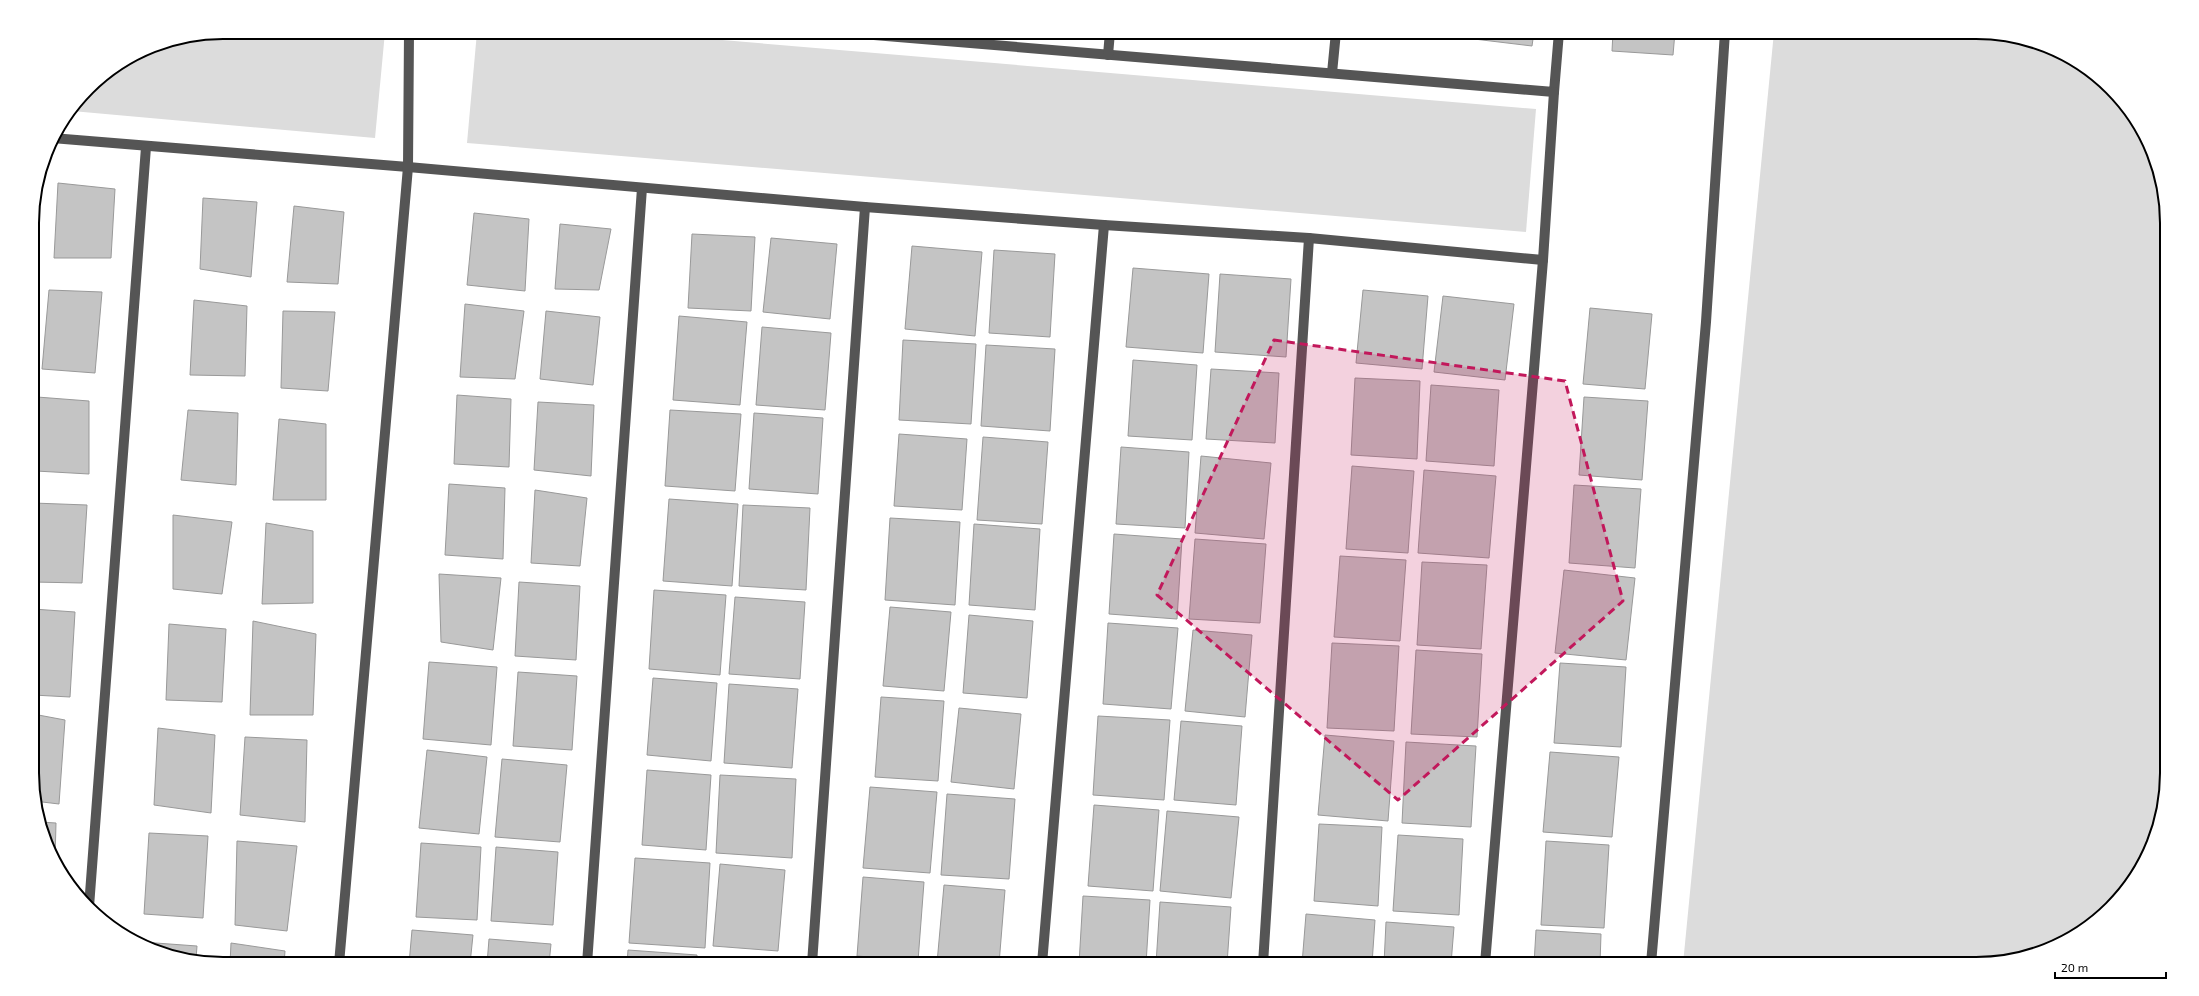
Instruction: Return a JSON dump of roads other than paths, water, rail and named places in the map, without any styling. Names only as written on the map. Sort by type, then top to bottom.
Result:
[{"type":"street","points":[[340,957],[408,166],[409,39]]},
{"type":"street","points":[[946,39],[1108,55],[1554,92]]},
{"type":"street","points":[[1108,55],[1109,39]]},
{"type":"street","points":[[1332,74],[1335,39]]},
{"type":"street","points":[[1486,957],[1543,260],[1558,39]]},
{"type":"street","points":[[1652,957],[1705,330],[1725,39]]},
{"type":"street","points":[[59,139],[146,147],[408,166],[865,207],[1104,225],[1309,238],[1543,260]]},
{"type":"street","points":[[90,899],[146,147]]},
{"type":"street","points":[[587,957],[642,188]]},
{"type":"street","points":[[812,957],[865,207]]},
{"type":"street","points":[[1043,957],[1104,225]]},
{"type":"street","points":[[1263,957],[1309,238]]}]
